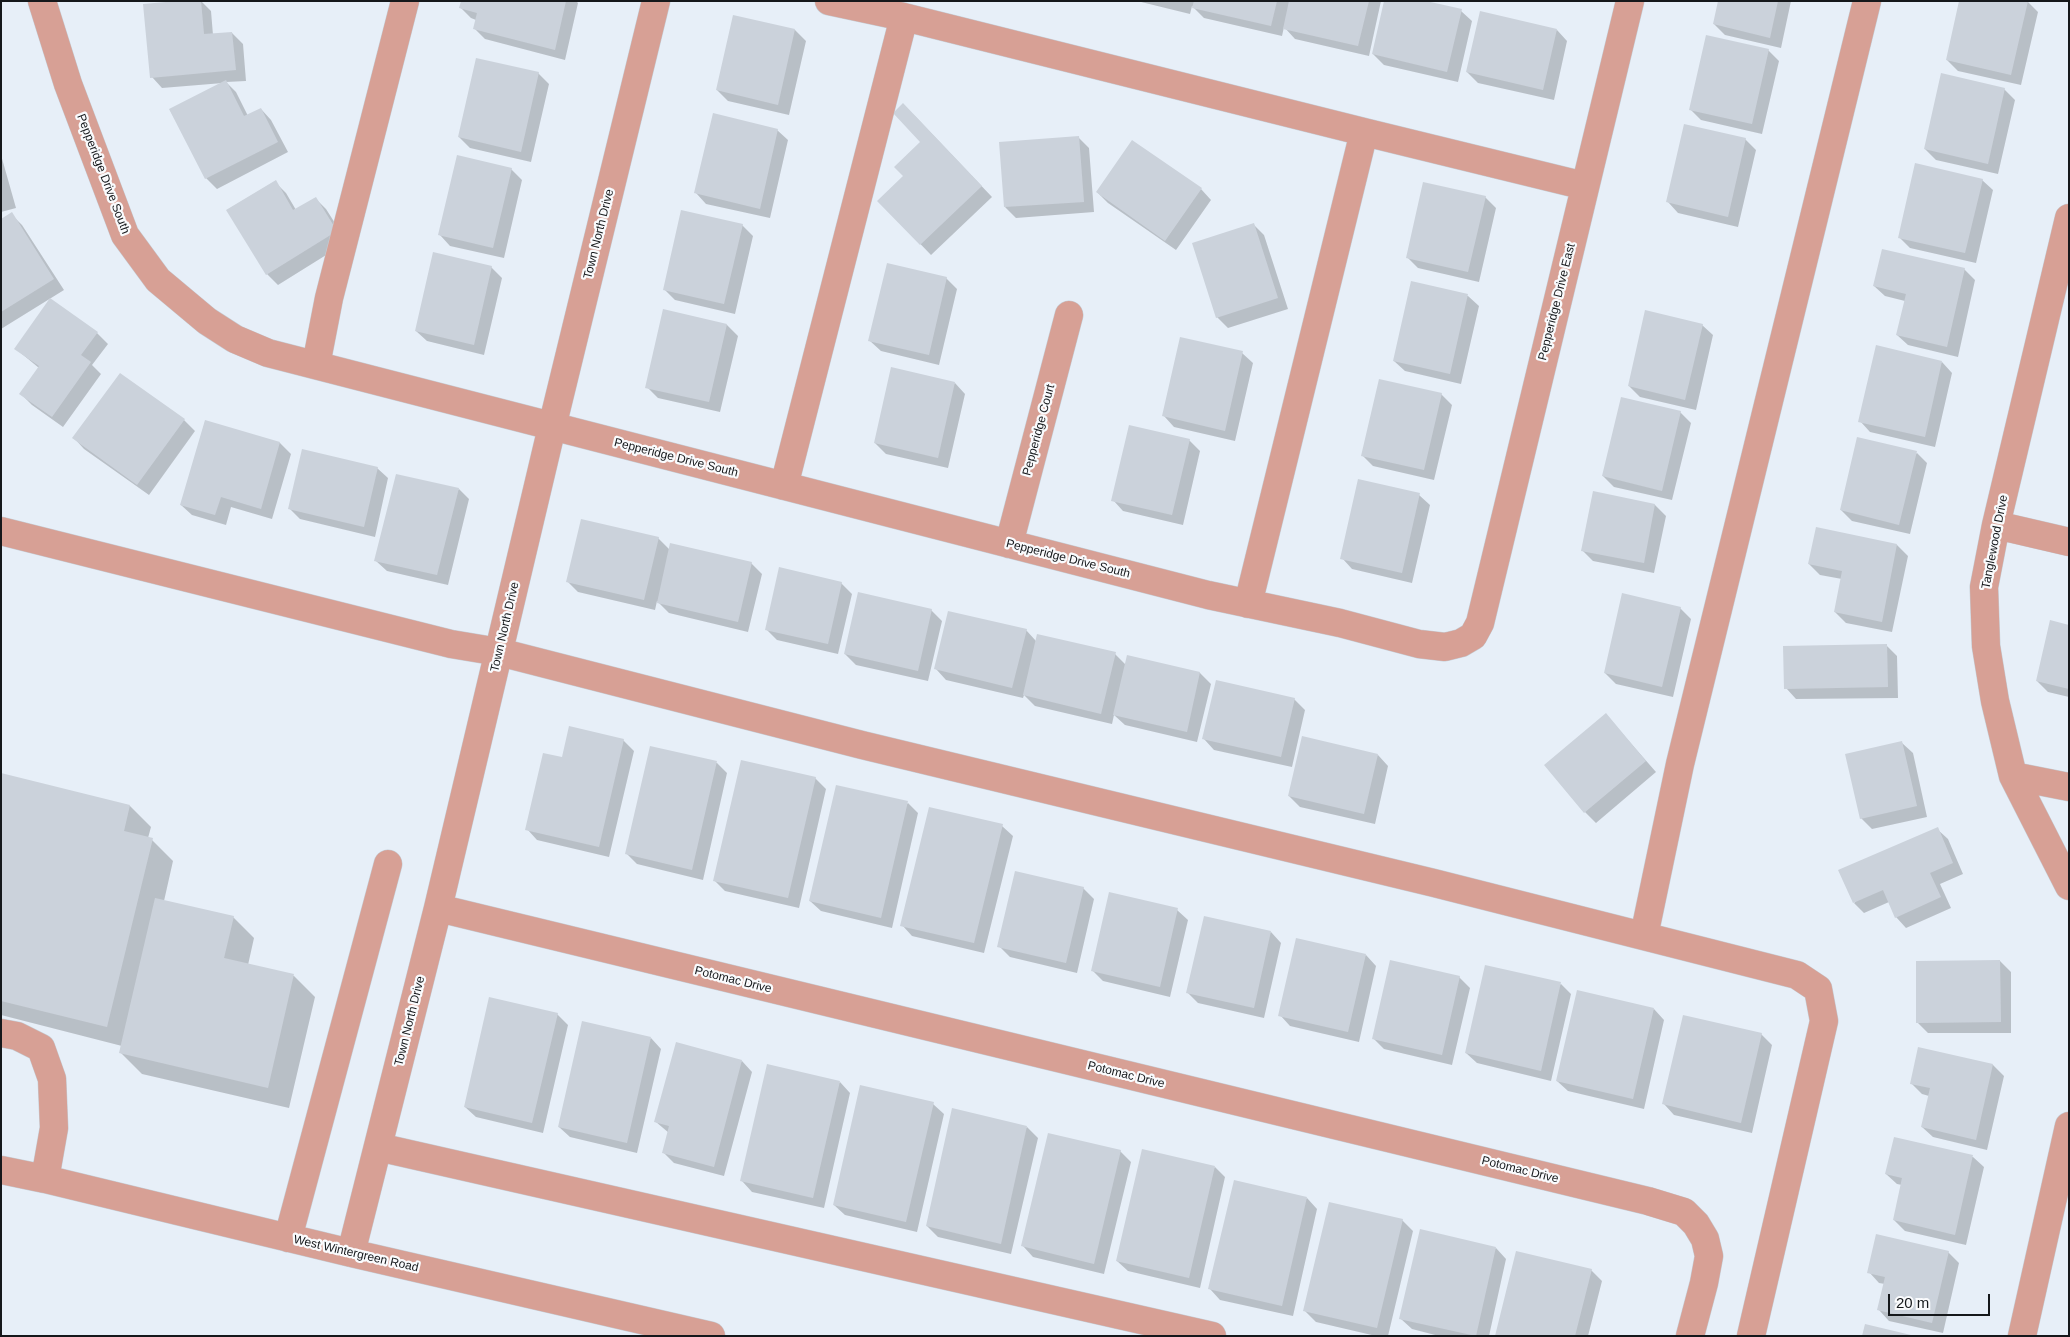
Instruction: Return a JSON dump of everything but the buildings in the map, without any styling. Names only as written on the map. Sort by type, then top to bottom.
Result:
[{"type":"street","name":"Pepperidge Drive South","points":[[42,1],[68,84],[119,217],[126,235],[142,260],[158,280],[207,321],[235,339],[268,353],[1009,544],[1248,604],[1340,623],[1419,644],[1445,647],[1461,643],[1473,636],[1480,623],[1484,602]]},
{"type":"street","points":[[316,365],[329,298],[405,1]]},
{"type":"street","name":"Town North Drive","points":[[351,1253],[438,908],[552,427],[656,1]]},
{"type":"street","points":[[829,1],[904,17],[1585,186]]},
{"type":"street","name":"Pepperidge Drive East","points":[[1484,602],[1630,1]]},
{"type":"street","points":[[1644,936],[1680,764],[1867,1]]},
{"type":"street","points":[[784,486],[904,17]]},
{"type":"street","points":[[1248,604],[1364,132]]},
{"type":"street","name":"Tanglewood Drive","points":[[2069,218],[2061,288],[1996,526],[1984,587],[1986,646],[1995,701],[2014,776],[2069,886]]},
{"type":"street","name":"Pepperidge Court","points":[[1009,544],[1070,316]]},
{"type":"street","points":[[1996,526],[2069,542]]},
{"type":"street","points":[[1,531],[451,644],[499,652],[862,745],[1434,883],[1797,975],[1818,989],[1824,1021],[1750,1336]]},
{"type":"street","points":[[2014,776],[2069,787]]},
{"type":"street","points":[[288,1238],[388,864]]},
{"type":"street","name":"Potomac Drive","points":[[438,908],[1638,1199],[1684,1212],[1696,1224],[1705,1239],[1709,1256],[1690,1336]]},
{"type":"street","points":[[1,1033],[16,1036],[41,1048],[52,1079],[54,1128],[45,1179]]},
{"type":"street","points":[[2022,1336],[2069,1126]]},
{"type":"street","points":[[378,1147],[1212,1336]]},
{"type":"street","name":"West Wintergreen Road","points":[[1,1170],[45,1179],[670,1331],[711,1336]]}]
